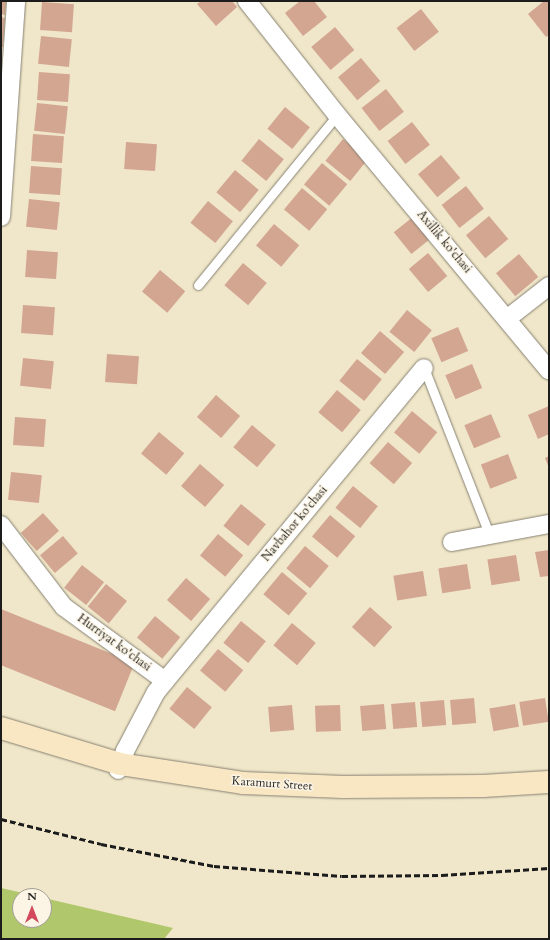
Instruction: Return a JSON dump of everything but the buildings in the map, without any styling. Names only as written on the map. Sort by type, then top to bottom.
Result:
[{"type":"main road","name":"Karamurt Street","points":[[1,728],[119,767],[276,786],[483,786],[549,782]]},
{"type":"main road","name":"Karamurt Street","points":[[1,736],[119,767],[219,787],[277,792],[484,794],[549,788]]},
{"type":"street","points":[[1,217],[16,1]]},
{"type":"street","name":"Axillik ko'chasi","points":[[247,1],[337,115],[508,318],[549,370]]},
{"type":"street","points":[[508,318],[549,286]]},
{"type":"street","name":"Navbahor ko'chasi","points":[[165,681],[424,368]]},
{"type":"street","points":[[452,542],[549,524]]},
{"type":"street","name":"Hurriyat ko'chasi","points":[[1,525],[64,607],[165,681]]},
{"type":"street","points":[[119,767],[156,692],[165,681]]},
{"type":"lane","points":[[198,285],[337,115]]},
{"type":"lane","points":[[424,368],[490,534]]},
{"type":"green space","points":[[1,888],[12,891],[12,928],[52,928],[52,900],[173,928],[164,939],[1,939]]},
{"type":"railway","points":[[1,819],[101,844],[214,866],[342,876],[442,875],[549,868]]}]
